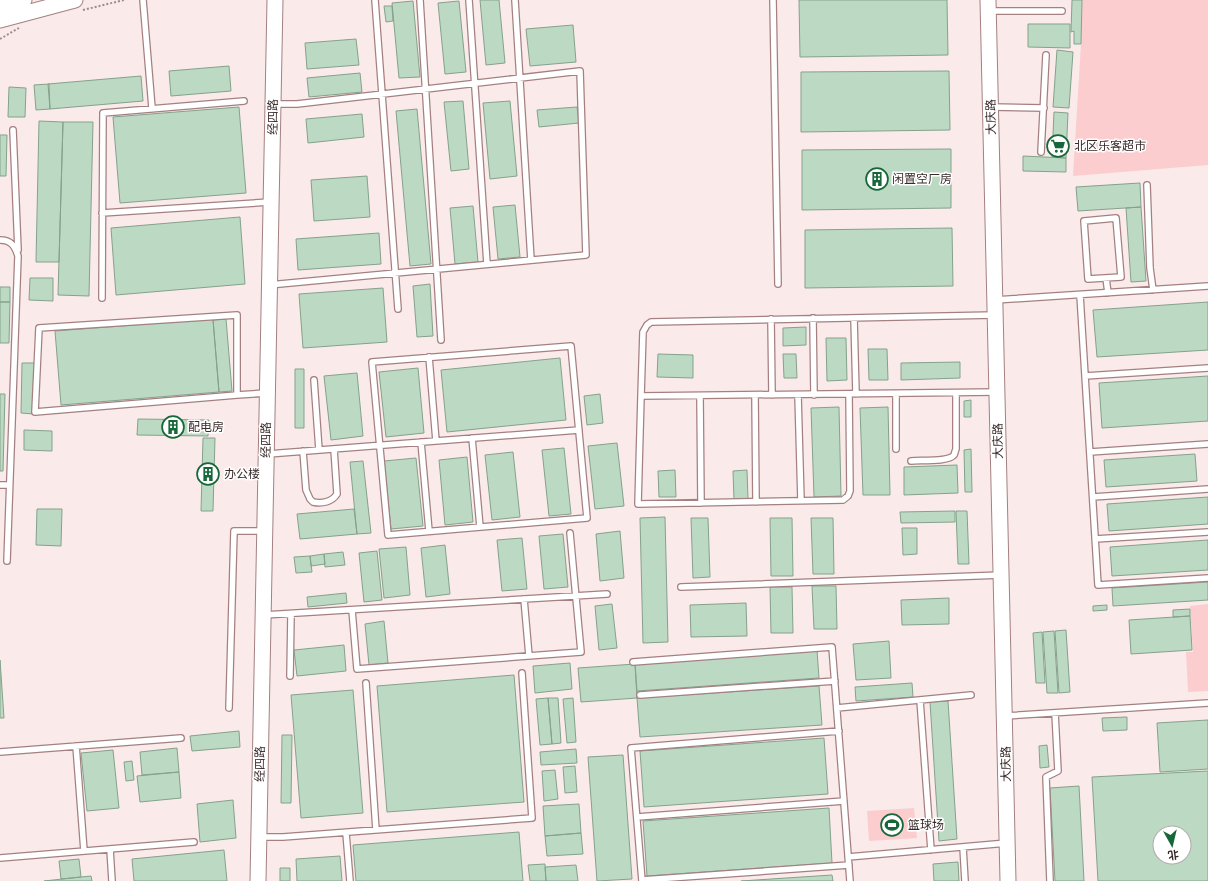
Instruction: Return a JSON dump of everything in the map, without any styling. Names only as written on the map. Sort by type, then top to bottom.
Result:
[{"type":"street","points":[[0,6],[24,0]]},
{"type":"street","points":[[0,20],[75,0]]},
{"type":"street","name":"经四路","points":[[258,881],[265,454],[275,0]]},
{"type":"street","name":"大庆路","points":[[988,5],[1008,881]]},
{"type":"lane","points":[[143,0],[152,108]]},
{"type":"lane","points":[[375,0],[398,309]]},
{"type":"lane","points":[[420,0],[441,340]]},
{"type":"lane","points":[[469,0],[487,264]]},
{"type":"lane","points":[[515,0],[532,260]]},
{"type":"lane","points":[[773,0],[778,284]]},
{"type":"lane","points":[[988,5],[1062,11]]},
{"type":"lane","points":[[1041,152],[1046,55]]},
{"type":"lane","points":[[269,285],[586,255],[580,72],[297,104],[273,104]]},
{"type":"lane","points":[[102,298],[103,113],[244,100]]},
{"type":"lane","points":[[991,107],[1044,108]]},
{"type":"lane","points":[[7,561],[18,256],[13,130]]},
{"type":"lane","points":[[1147,185],[1150,268],[1153,290]]},
{"type":"lane","points":[[102,213],[271,202]]},
{"type":"lane","points":[[1116,218],[1121,277],[1106,278],[1088,279],[1084,221],[1116,218]]},
{"type":"lane","points":[[0,240],[6,240],[12,244],[16,249],[18,256]]},
{"type":"lane","points":[[1106,278],[1108,293]]},
{"type":"lane","points":[[849,394],[850,491],[848,496],[843,500],[638,504],[643,332],[647,325],[651,322],[854,318],[995,308],[1080,295],[1208,286]]},
{"type":"lane","points":[[1080,295],[1098,585],[1208,578]]},
{"type":"lane","points":[[237,395],[237,315],[39,328],[35,412],[267,393]]},
{"type":"lane","points":[[813,318],[814,395]]},
{"type":"lane","points":[[854,318],[856,394]]},
{"type":"lane","points":[[771,319],[772,395]]},
{"type":"lane","points":[[571,346],[578,430],[587,518],[388,535],[372,362],[571,346]]},
{"type":"lane","points":[[429,357],[436,441]]},
{"type":"lane","points":[[1085,376],[1208,368]]},
{"type":"lane","points":[[314,380],[319,450]]},
{"type":"lane","points":[[641,396],[997,392]]},
{"type":"lane","points":[[911,461],[943,459],[950,458],[954,455],[956,448],[956,393]]},
{"type":"lane","points":[[896,394],[896,449]]},
{"type":"lane","points":[[755,395],[756,502]]},
{"type":"lane","points":[[798,395],[801,501]]},
{"type":"lane","points":[[700,396],[700,503]]},
{"type":"lane","points":[[265,454],[578,430]]},
{"type":"lane","points":[[472,438],[480,527]]},
{"type":"lane","points":[[421,442],[429,532]]},
{"type":"lane","points":[[1090,452],[1208,444]]},
{"type":"lane","points":[[303,451],[307,495],[313,502],[325,502],[335,498],[337,494],[334,448]]},
{"type":"lane","points":[[0,485],[9,486]]},
{"type":"lane","points":[[1093,497],[1208,489]]},
{"type":"lane","points":[[229,708],[234,531],[264,531]]},
{"type":"lane","points":[[1095,540],[1208,532]]},
{"type":"lane","points":[[352,610],[357,669],[581,652],[570,533]]},
{"type":"lane","points":[[682,587],[1001,575]]},
{"type":"lane","points":[[262,615],[607,594]]},
{"type":"lane","points":[[524,599],[529,656]]},
{"type":"lane","points":[[290,676],[291,614]]},
{"type":"lane","points":[[633,662],[832,647],[850,881]]},
{"type":"lane","points":[[259,837],[346,833],[532,818],[522,673]]},
{"type":"lane","points":[[640,695],[835,681]]},
{"type":"lane","points":[[366,682],[376,830]]},
{"type":"lane","points":[[837,708],[971,695]]},
{"type":"lane","points":[[920,700],[932,850]]},
{"type":"lane","points":[[1005,716],[1208,703]]},
{"type":"lane","points":[[1050,881],[1046,777],[1058,771],[1055,713]]},
{"type":"lane","points":[[839,731],[631,748],[642,880],[849,866]]},
{"type":"lane","points":[[0,752],[181,738]]},
{"type":"lane","points":[[76,746],[84,851]]},
{"type":"lane","points":[[637,817],[844,801]]},
{"type":"lane","points":[[346,833],[350,881]]},
{"type":"lane","points":[[0,858],[194,842]]},
{"type":"lane","points":[[848,857],[1008,843]]},
{"type":"lane","points":[[962,847],[965,881]]},
{"type":"lane","points":[[110,849],[112,881]]},
{"type":"shaded area","points":[[1082,0],[1208,0],[1208,165],[1073,176],[1081,44]]},
{"type":"shaded area","points":[[1208,604],[1208,691],[1188,692],[1186,652],[1193,652],[1190,606]]},
{"type":"shaded area","name":"篮球场","points":[[914,808],[917,838],[869,841],[867,811]]},
{"type":"building","points":[[480,0],[499,0],[505,63],[486,65]]},
{"type":"building","points":[[799,0],[947,0],[948,55],[800,57]]},
{"type":"building","points":[[1072,0],[1082,0],[1081,44],[1074,44],[1074,31],[1071,32]]},
{"type":"building","points":[[413,1],[420,77],[399,78],[392,3]]},
{"type":"building","points":[[459,1],[466,72],[445,74],[438,3]]},
{"type":"building","points":[[384,6],[392,6],[393,21],[386,22]]},
{"type":"building","points":[[1028,24],[1070,24],[1070,48],[1028,47]]},
{"type":"building","points":[[573,25],[576,62],[530,66],[526,29]]},
{"type":"building","points":[[356,39],[359,65],[307,69],[305,43]]},
{"type":"building","points":[[1057,50],[1073,52],[1069,108],[1053,107]]},
{"type":"building","points":[[229,66],[231,91],[171,96],[169,71]]},
{"type":"building","points":[[949,71],[950,130],[801,132],[801,72]]},
{"type":"building","points":[[360,73],[362,92],[309,97],[307,78]]},
{"type":"building","points":[[141,76],[143,101],[50,109],[48,84]]},
{"type":"building","points":[[49,84],[50,109],[36,110],[34,85]]},
{"type":"building","points":[[9,87],[26,88],[25,117],[8,117]]},
{"type":"building","points":[[463,101],[469,169],[451,171],[444,102]]},
{"type":"building","points":[[510,101],[517,176],[490,179],[483,103]]},
{"type":"building","points":[[239,107],[246,193],[120,203],[113,117]]},
{"type":"building","points":[[577,107],[579,123],[539,127],[537,110]]},
{"type":"building","points":[[417,109],[431,264],[410,266],[396,111]]},
{"type":"building","points":[[1054,112],[1068,113],[1066,158],[1052,157]]},
{"type":"building","points":[[362,114],[364,137],[308,143],[306,119]]},
{"type":"building","points":[[39,121],[63,122],[59,262],[36,262]]},
{"type":"building","points":[[63,122],[93,122],[89,296],[58,295]]},
{"type":"building","points":[[0,135],[7,135],[6,176],[0,176]]},
{"type":"building","name":"闲置空厂房","points":[[951,149],[951,208],[802,210],[802,150]]},
{"type":"building","points":[[1023,156],[1066,158],[1066,172],[1023,171]]},
{"type":"building","points":[[367,176],[370,217],[314,221],[311,180]]},
{"type":"building","points":[[1140,183],[1141,207],[1078,211],[1076,187]]},
{"type":"building","points":[[515,205],[520,257],[498,259],[493,207]]},
{"type":"building","points":[[473,206],[478,262],[455,264],[450,208]]},
{"type":"building","points":[[1141,207],[1146,281],[1131,282],[1126,208]]},
{"type":"building","points":[[240,217],[245,284],[116,295],[111,228]]},
{"type":"building","points":[[952,228],[953,286],[805,288],[805,230]]},
{"type":"building","points":[[379,233],[381,264],[298,270],[296,239]]},
{"type":"building","points":[[30,278],[53,278],[53,301],[29,300]]},
{"type":"building","points":[[430,284],[433,336],[417,337],[413,286]]},
{"type":"building","points":[[0,287],[10,287],[10,302],[0,302]]},
{"type":"building","points":[[383,288],[387,342],[303,348],[299,294]]},
{"type":"building","points":[[0,302],[10,302],[9,343],[0,343]]},
{"type":"building","points":[[1208,302],[1208,350],[1097,357],[1093,310]]},
{"type":"building","points":[[213,319],[219,392],[61,405],[55,331]]},
{"type":"building","points":[[226,319],[232,391],[219,392],[213,320]]},
{"type":"building","points":[[806,327],[806,345],[783,346],[783,328]]},
{"type":"building","points":[[826,338],[846,338],[847,380],[827,381]]},
{"type":"building","points":[[868,349],[887,349],[888,380],[869,380]]},
{"type":"building","points":[[658,354],[693,355],[693,378],[657,377]]},
{"type":"building","points":[[783,354],[796,354],[797,378],[784,378]]},
{"type":"building","points":[[560,358],[566,420],[447,432],[441,370]]},
{"type":"building","points":[[960,362],[960,378],[901,380],[901,363]]},
{"type":"building","points":[[22,363],[35,363],[34,414],[21,413]]},
{"type":"building","points":[[418,368],[424,433],[386,437],[379,372]]},
{"type":"building","points":[[295,369],[304,369],[304,428],[295,428]]},
{"type":"building","points":[[357,373],[363,436],[331,440],[324,376]]},
{"type":"building","points":[[1208,376],[1208,421],[1102,428],[1099,383]]},
{"type":"building","points":[[0,394],[5,394],[3,471],[0,471]]},
{"type":"building","points":[[600,394],[603,423],[587,425],[584,396]]},
{"type":"building","points":[[971,400],[971,417],[964,417],[964,401]]},
{"type":"building","points":[[839,407],[841,496],[814,497],[811,408]]},
{"type":"building","points":[[888,407],[890,495],[863,495],[860,408]]},
{"type":"building","name":"配电房","points":[[138,419],[209,420],[208,436],[137,435]]},
{"type":"building","points":[[24,430],[52,431],[52,451],[24,450]]},
{"type":"building","name":"办公楼","points":[[203,438],[215,438],[213,511],[201,511]]},
{"type":"building","points":[[617,443],[624,506],[595,509],[588,446]]},
{"type":"building","points":[[564,448],[571,514],[549,516],[542,450]]},
{"type":"building","points":[[971,449],[972,492],[965,492],[964,450]]},
{"type":"building","points":[[513,452],[520,517],[492,520],[485,455]]},
{"type":"building","points":[[1195,454],[1197,481],[1106,487],[1104,460]]},
{"type":"building","points":[[467,457],[473,522],[445,525],[439,460]]},
{"type":"building","points":[[416,458],[423,526],[391,529],[384,461]]},
{"type":"building","points":[[363,461],[371,533],[357,534],[350,462]]},
{"type":"building","points":[[957,465],[958,493],[904,495],[904,467]]},
{"type":"building","points":[[675,470],[676,497],[659,497],[658,471]]},
{"type":"building","points":[[747,470],[748,499],[734,500],[733,471]]},
{"type":"building","points":[[1208,497],[1208,524],[1109,531],[1107,504]]},
{"type":"building","points":[[37,509],[62,509],[61,546],[36,545]]},
{"type":"building","points":[[354,509],[357,534],[300,539],[297,514]]},
{"type":"building","points":[[955,511],[955,522],[901,523],[900,512]]},
{"type":"building","points":[[956,511],[967,511],[969,564],[958,564]]},
{"type":"building","points":[[665,517],[668,642],[643,643],[640,518]]},
{"type":"building","points":[[691,518],[708,518],[710,577],[693,578]]},
{"type":"building","points":[[770,518],[792,518],[793,576],[771,576]]},
{"type":"building","points":[[811,518],[833,518],[834,574],[813,574]]},
{"type":"building","points":[[902,528],[917,528],[917,554],[903,555]]},
{"type":"building","points":[[620,531],[624,578],[600,581],[596,534]]},
{"type":"building","points":[[563,534],[568,587],[544,589],[539,536]]},
{"type":"building","points":[[522,538],[527,589],[502,591],[497,540]]},
{"type":"building","points":[[1208,540],[1208,570],[1112,576],[1110,547]]},
{"type":"building","points":[[445,545],[450,594],[426,597],[421,548]]},
{"type":"building","points":[[406,547],[410,595],[384,598],[379,549]]},
{"type":"building","points":[[377,551],[382,600],[364,602],[359,553]]},
{"type":"building","points":[[343,552],[345,565],[325,567],[324,554]]},
{"type":"building","points":[[324,554],[325,564],[311,566],[310,556]]},
{"type":"building","points":[[310,556],[312,572],[296,573],[294,557]]},
{"type":"building","points":[[1208,582],[1208,600],[1113,606],[1112,588]]},
{"type":"building","points":[[812,586],[836,586],[837,629],[814,629]]},
{"type":"building","points":[[770,587],[792,587],[793,633],[771,633]]},
{"type":"building","points":[[346,593],[347,603],[308,607],[307,597]]},
{"type":"building","points":[[949,598],[949,624],[902,625],[901,600]]},
{"type":"building","points":[[746,603],[747,636],[691,637],[690,605]]},
{"type":"building","points":[[612,604],[617,648],[599,650],[595,606]]},
{"type":"building","points":[[1107,605],[1107,610],[1093,611],[1093,606]]},
{"type":"building","points":[[1190,609],[1190,616],[1173,617],[1173,610]]},
{"type":"building","points":[[1190,616],[1192,650],[1131,654],[1129,620]]},
{"type":"building","points":[[384,621],[388,663],[369,665],[365,624]]},
{"type":"building","points":[[1066,630],[1070,692],[1059,693],[1055,631]]},
{"type":"building","points":[[1054,631],[1058,693],[1047,693],[1043,632]]},
{"type":"building","points":[[1042,632],[1045,683],[1036,683],[1033,633]]},
{"type":"building","points":[[889,641],[891,678],[856,680],[853,644]]},
{"type":"building","points":[[344,645],[346,671],[297,676],[294,650]]},
{"type":"building","points":[[817,650],[819,678],[637,691],[635,663]]},
{"type":"building","points":[[0,660],[4,718],[0,718]]},
{"type":"building","points":[[570,663],[572,689],[535,693],[533,666]]},
{"type":"building","points":[[635,664],[637,698],[581,702],[578,668]]},
{"type":"building","points":[[514,675],[524,802],[387,812],[377,686]]},
{"type":"building","points":[[912,683],[913,697],[856,701],[855,687]]},
{"type":"building","points":[[819,686],[822,725],[640,737],[637,698]]},
{"type":"building","points":[[353,690],[363,813],[301,818],[291,695]]},
{"type":"building","points":[[548,698],[558,698],[561,743],[552,744]]},
{"type":"building","points":[[548,698],[552,744],[540,745],[536,699]]},
{"type":"building","points":[[573,698],[576,742],[567,743],[563,699]]},
{"type":"building","points":[[948,701],[957,839],[939,841],[930,702]]},
{"type":"building","points":[[1127,717],[1127,730],[1103,731],[1102,718]]},
{"type":"building","points":[[1208,720],[1208,769],[1160,772],[1157,723]]},
{"type":"building","points":[[239,731],[240,747],[192,751],[190,736]]},
{"type":"building","points":[[282,735],[292,735],[291,803],[281,803]]},
{"type":"building","points":[[824,738],[828,794],[644,807],[640,751]]},
{"type":"building","points":[[1047,745],[1049,767],[1040,768],[1039,746]]},
{"type":"building","points":[[177,748],[179,772],[142,775],[140,752]]},
{"type":"building","points":[[576,749],[577,763],[541,765],[540,752]]},
{"type":"building","points":[[113,750],[119,808],[87,811],[81,753]]},
{"type":"building","points":[[623,755],[632,879],[597,881],[588,757]]},
{"type":"building","points":[[132,761],[134,780],[126,781],[124,762]]},
{"type":"building","points":[[575,766],[577,792],[565,793],[563,767]]},
{"type":"building","points":[[555,770],[558,799],[544,801],[542,771]]},
{"type":"building","points":[[1208,771],[1208,881],[1098,881],[1092,777]]},
{"type":"building","points":[[179,772],[181,798],[140,802],[137,776]]},
{"type":"building","points":[[1079,786],[1084,881],[1055,881],[1050,788]]},
{"type":"building","points":[[233,800],[236,838],[200,842],[197,804]]},
{"type":"building","points":[[579,804],[581,833],[545,836],[543,806]]},
{"type":"building","points":[[829,808],[832,863],[647,876],[643,821]]},
{"type":"building","points":[[519,832],[523,881],[356,881],[353,845]]},
{"type":"building","points":[[581,833],[583,854],[547,856],[545,836]]},
{"type":"building","points":[[224,850],[227,881],[134,881],[132,859]]},
{"type":"building","points":[[340,856],[342,881],[297,881],[296,859]]},
{"type":"building","points":[[79,859],[81,877],[61,879],[59,861]]},
{"type":"building","points":[[958,862],[959,881],[934,881],[933,864]]},
{"type":"building","points":[[545,864],[546,881],[530,881],[528,865]]},
{"type":"building","points":[[576,865],[578,881],[546,881],[545,867]]},
{"type":"building","points":[[280,868],[290,868],[290,881],[280,881]]},
{"type":"building","points":[[832,875],[833,881],[741,881]]},
{"type":"building","points":[[91,876],[92,881],[44,881],[81,877]]},
{"type":"place","name":"北区乐客超市","points":[[1058,146]]},
{"type":"place","name":"闲置空厂房","points":[[877,179]]},
{"type":"place","name":"配电房","points":[[173,427]]},
{"type":"place","name":"办公楼","points":[[208,474]]},
{"type":"place","name":"篮球场","points":[[892,825]]}]
